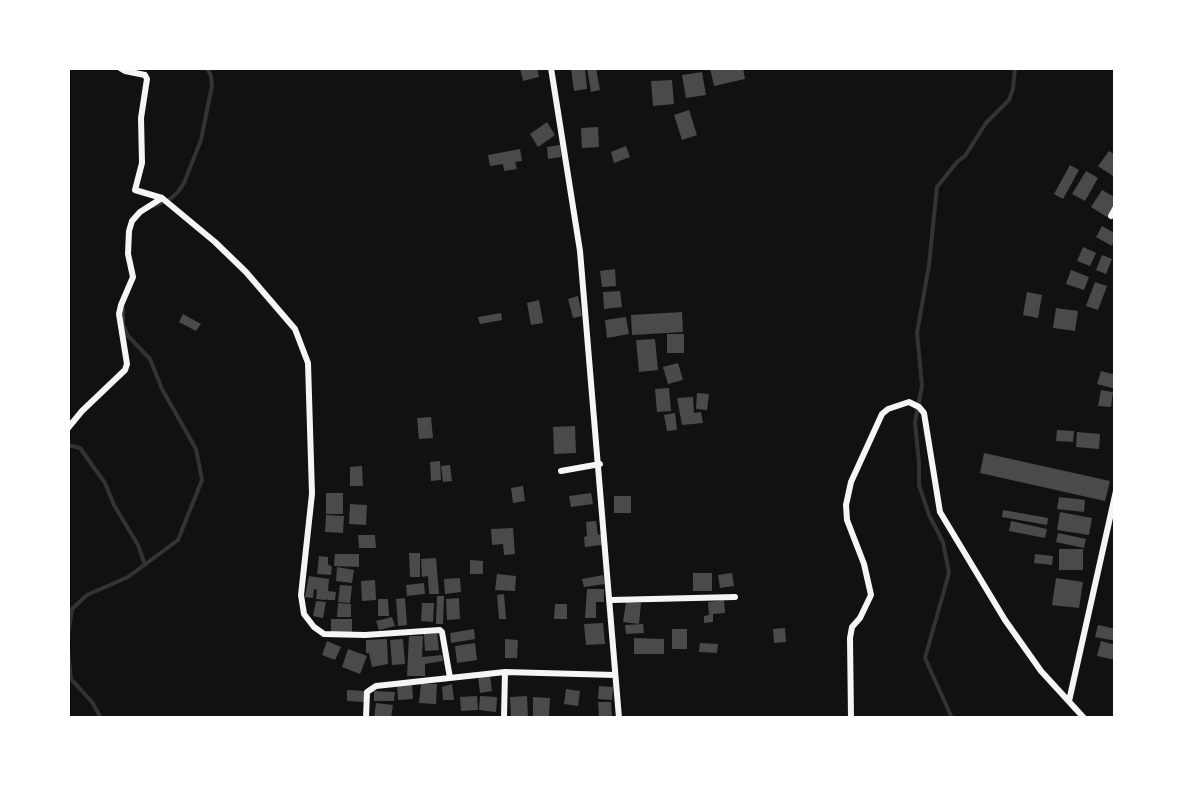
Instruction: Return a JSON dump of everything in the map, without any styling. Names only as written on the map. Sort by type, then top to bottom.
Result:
[{"type":"street","points":[[120,68],[147,76],[142,163],[136,190],[162,198],[246,272],[295,329],[308,363],[312,494],[301,595],[304,614],[324,634],[440,630],[450,678]]},
{"type":"street","points":[[551,68],[580,250],[619,718]]},
{"type":"street","points":[[68,428],[125,370],[120,314],[133,278],[129,231],[140,212],[162,198]]},
{"type":"street","points":[[1110,216],[1116,207]]},
{"type":"street","points":[[852,718],[850,638],[852,627],[872,595],[846,505],[851,482],[882,414],[906,402],[916,404],[924,412],[940,512],[1005,620],[1042,671],[1084,718]]},
{"type":"street","points":[[561,471],[600,464]]},
{"type":"street","points":[[1068,702],[1116,491]]},
{"type":"street","points":[[611,600],[734,597]]},
{"type":"street","points":[[504,718],[505,672]]},
{"type":"street","points":[[366,718],[370,688],[505,672],[616,675]]},
{"type":"building","points":[[520,68],[537,68],[539,77],[523,81]]},
{"type":"building","points":[[571,68],[585,68],[587,89],[574,91]]},
{"type":"building","points":[[587,68],[596,68],[600,90],[591,92]]},
{"type":"building","points":[[710,68],[743,68],[745,79],[714,86]]},
{"type":"building","points":[[702,72],[706,95],[686,98],[682,75]]},
{"type":"building","points":[[672,80],[674,104],[653,106],[651,81]]},
{"type":"building","points":[[689,110],[697,135],[682,140],[674,115]]},
{"type":"building","points":[[547,122],[555,135],[538,147],[530,134]]},
{"type":"building","points":[[598,127],[599,147],[582,148],[581,128]]},
{"type":"building","points":[[560,145],[561,157],[548,159],[547,147]]},
{"type":"building","points":[[626,146],[630,157],[614,163],[611,152]]},
{"type":"building","points":[[520,149],[522,161],[515,162],[517,169],[504,171],[503,164],[490,166],[488,155]]},
{"type":"building","points":[[1109,151],[1116,155],[1116,178],[1098,166]]},
{"type":"building","points":[[1070,165],[1079,170],[1063,199],[1054,194]]},
{"type":"building","points":[[1086,171],[1098,178],[1085,201],[1072,194]]},
{"type":"building","points":[[1102,190],[1116,198],[1107,217],[1091,207]]},
{"type":"building","points":[[1102,226],[1116,234],[1112,246],[1096,237]]},
{"type":"building","points":[[1083,247],[1096,253],[1090,266],[1077,261]]},
{"type":"building","points":[[1102,255],[1112,259],[1106,274],[1096,270]]},
{"type":"building","points":[[615,269],[616,286],[602,287],[600,271]]},
{"type":"building","points":[[1071,270],[1089,277],[1084,290],[1066,284]]},
{"type":"building","points":[[1095,282],[1107,286],[1098,310],[1086,306]]},
{"type":"building","points":[[620,291],[622,307],[604,309],[603,292]]},
{"type":"building","points":[[1027,292],[1042,295],[1038,318],[1023,315]]},
{"type":"building","points":[[578,296],[582,316],[573,318],[568,299]]},
{"type":"building","points":[[539,300],[543,323],[531,325],[527,303]]},
{"type":"building","points":[[1056,308],[1078,311],[1075,331],[1053,328]]},
{"type":"building","points":[[682,312],[683,332],[632,335],[631,315]]},
{"type":"building","points":[[501,313],[502,320],[480,324],[478,317]]},
{"type":"building","points":[[183,314],[201,324],[196,331],[179,322]]},
{"type":"building","points":[[626,317],[629,334],[607,338],[605,320]]},
{"type":"building","points":[[667,334],[684,334],[684,353],[667,353]]},
{"type":"building","points":[[655,339],[658,370],[639,372],[636,340]]},
{"type":"building","points":[[678,363],[683,380],[668,384],[663,367]]},
{"type":"building","points":[[1101,371],[1116,375],[1116,389],[1097,384]]},
{"type":"building","points":[[669,388],[671,411],[657,412],[655,389]]},
{"type":"building","points":[[1101,390],[1113,392],[1111,407],[1098,406]]},
{"type":"building","points":[[697,393],[709,394],[707,410],[696,409]]},
{"type":"building","points":[[693,397],[694,413],[701,412],[703,423],[682,425],[677,398]]},
{"type":"building","points":[[675,413],[677,430],[667,431],[664,415]]},
{"type":"building","points":[[431,417],[433,438],[419,439],[417,418]]},
{"type":"building","points":[[575,426],[576,453],[554,454],[553,427]]},
{"type":"building","points":[[1057,430],[1074,431],[1073,442],[1056,441]]},
{"type":"building","points":[[1077,432],[1100,434],[1099,449],[1076,447]]},
{"type":"building","points":[[984,453],[1110,481],[1105,501],[980,473]]},
{"type":"building","points":[[440,461],[441,480],[431,481],[430,462]]},
{"type":"building","points":[[450,465],[452,481],[443,482],[441,466]]},
{"type":"building","points":[[362,466],[363,486],[350,486],[350,467]]},
{"type":"building","points":[[523,486],[525,501],[513,503],[511,488]]},
{"type":"building","points":[[326,493],[343,493],[343,514],[326,514]]},
{"type":"building","points":[[591,493],[593,504],[571,507],[569,496]]},
{"type":"building","points":[[614,496],[631,496],[631,513],[614,513]]},
{"type":"building","points":[[1059,497],[1085,500],[1084,512],[1057,509]]},
{"type":"building","points":[[350,504],[367,505],[366,525],[349,524]]},
{"type":"building","points":[[1003,510],[1048,518],[1047,525],[1002,517]]},
{"type":"building","points":[[1060,512],[1092,518],[1089,535],[1057,530]]},
{"type":"building","points":[[326,515],[344,516],[343,533],[325,532]]},
{"type":"building","points":[[596,521],[602,545],[585,547],[586,522]]},
{"type":"building","points":[[1011,521],[1047,529],[1045,538],[1009,531]]},
{"type":"building","points":[[513,528],[515,554],[504,555],[503,544],[492,545],[491,529]]},
{"type":"building","points":[[1058,533],[1086,539],[1084,548],[1056,542]]},
{"type":"building","points":[[358,535],[375,535],[376,548],[359,548]]},
{"type":"building","points":[[1059,549],[1083,549],[1083,570],[1059,570]]},
{"type":"building","points":[[409,553],[420,553],[420,577],[410,577]]},
{"type":"building","points":[[335,554],[359,554],[359,567],[334,566]]},
{"type":"building","points":[[1035,554],[1053,556],[1052,565],[1034,563]]},
{"type":"building","points":[[319,556],[328,557],[331,575],[317,574]]},
{"type":"building","points":[[436,558],[439,594],[429,594],[428,576],[422,577],[421,559]]},
{"type":"building","points":[[470,560],[483,561],[483,574],[470,574]]},
{"type":"building","points":[[337,567],[354,570],[352,583],[336,581]]},
{"type":"building","points":[[693,573],[712,573],[712,591],[693,591]]},
{"type":"building","points":[[732,573],[734,586],[720,588],[718,575]]},
{"type":"building","points":[[497,574],[516,576],[515,591],[495,590]]},
{"type":"building","points":[[603,575],[605,584],[584,587],[582,579]]},
{"type":"building","points":[[309,576],[329,579],[328,591],[336,592],[335,600],[316,599],[314,589],[313,598],[305,597]]},
{"type":"building","points":[[460,578],[461,592],[445,594],[444,579]]},
{"type":"building","points":[[1056,578],[1083,582],[1079,608],[1052,605]]},
{"type":"building","points":[[375,580],[376,600],[362,601],[361,581]]},
{"type":"building","points":[[424,583],[425,594],[407,596],[406,585]]},
{"type":"building","points":[[340,585],[352,586],[350,603],[338,602]]},
{"type":"building","points":[[587,589],[604,589],[604,602],[596,602],[596,618],[585,618]]},
{"type":"building","points":[[504,594],[506,619],[499,619],[497,595]]},
{"type":"building","points":[[437,596],[444,596],[443,624],[436,624]]},
{"type":"building","points":[[405,598],[407,625],[398,626],[396,599]]},
{"type":"building","points":[[459,598],[460,619],[447,620],[446,599]]},
{"type":"building","points":[[378,599],[388,599],[389,616],[378,616]]},
{"type":"building","points":[[724,600],[725,613],[713,614],[713,622],[704,623],[704,616],[709,615],[708,602]]},
{"type":"building","points":[[316,601],[326,602],[323,618],[313,616]]},
{"type":"building","points":[[626,602],[641,603],[639,624],[623,622]]},
{"type":"building","points":[[338,603],[351,604],[351,617],[337,617]]},
{"type":"building","points":[[422,603],[434,603],[433,622],[421,621]]},
{"type":"building","points":[[555,604],[567,604],[567,619],[554,619]]},
{"type":"building","points":[[392,617],[395,626],[379,630],[376,621]]},
{"type":"building","points":[[331,619],[352,619],[352,633],[331,633]]},
{"type":"building","points":[[603,623],[605,644],[586,645],[584,624]]},
{"type":"building","points":[[643,624],[644,633],[626,634],[625,625]]},
{"type":"building","points":[[1098,625],[1116,629],[1116,641],[1095,637]]},
{"type":"building","points":[[785,628],[786,642],[774,643],[773,629]]},
{"type":"building","points":[[474,629],[475,639],[451,643],[450,633]]},
{"type":"building","points":[[672,629],[687,629],[687,649],[672,649]]},
{"type":"building","points":[[437,633],[439,650],[425,651],[424,634]]},
{"type":"building","points":[[409,636],[423,636],[422,657],[442,655],[443,661],[425,664],[425,676],[407,676]]},
{"type":"building","points":[[634,638],[664,639],[664,654],[634,654]]},
{"type":"building","points":[[387,639],[388,664],[372,667],[366,640]]},
{"type":"building","points":[[403,639],[405,664],[392,665],[390,640]]},
{"type":"building","points":[[505,639],[518,640],[517,658],[505,658]]},
{"type":"building","points":[[327,641],[341,647],[335,660],[322,655]]},
{"type":"building","points":[[1101,641],[1116,645],[1116,660],[1097,656]]},
{"type":"building","points":[[475,643],[477,660],[457,663],[455,646]]},
{"type":"building","points":[[700,643],[718,644],[717,653],[699,652]]},
{"type":"building","points":[[348,649],[367,656],[360,674],[342,667]]},
{"type":"building","points":[[490,675],[492,691],[480,693],[478,677]]},
{"type":"building","points":[[412,683],[413,699],[398,700],[397,684]]},
{"type":"building","points":[[421,684],[437,684],[436,704],[419,703]]},
{"type":"building","points":[[452,684],[454,700],[443,700],[442,687]]},
{"type":"building","points":[[599,686],[613,687],[612,700],[598,699]]},
{"type":"building","points":[[566,689],[580,691],[578,706],[564,704]]},
{"type":"building","points":[[347,690],[364,691],[364,702],[347,701]]},
{"type":"building","points":[[374,691],[395,692],[394,701],[374,701]]},
{"type":"building","points":[[477,696],[478,710],[461,711],[460,697]]},
{"type":"building","points":[[480,696],[497,697],[496,712],[479,710]]},
{"type":"building","points":[[527,696],[528,718],[511,718],[510,697]]},
{"type":"building","points":[[533,697],[550,698],[549,716],[533,716]]},
{"type":"building","points":[[598,702],[611,702],[612,718],[599,718]]},
{"type":"building","points":[[376,703],[393,705],[391,718],[374,718]]},
{"type":"waterway","points":[[154,206],[178,192],[201,140],[212,86],[207,68]]},
{"type":"waterway","points":[[952,718],[925,658],[949,573],[943,542],[919,485],[915,422],[922,386],[917,333],[937,187],[965,156],[986,123],[1009,100],[1015,68]]},
{"type":"waterway","points":[[68,635],[72,609],[87,595],[128,577],[178,540],[202,480],[196,449],[150,359],[128,336],[123,308]]},
{"type":"waterway","points":[[68,445],[80,448],[105,483],[145,565]]},
{"type":"waterway","points":[[68,651],[71,679],[101,718]]}]
